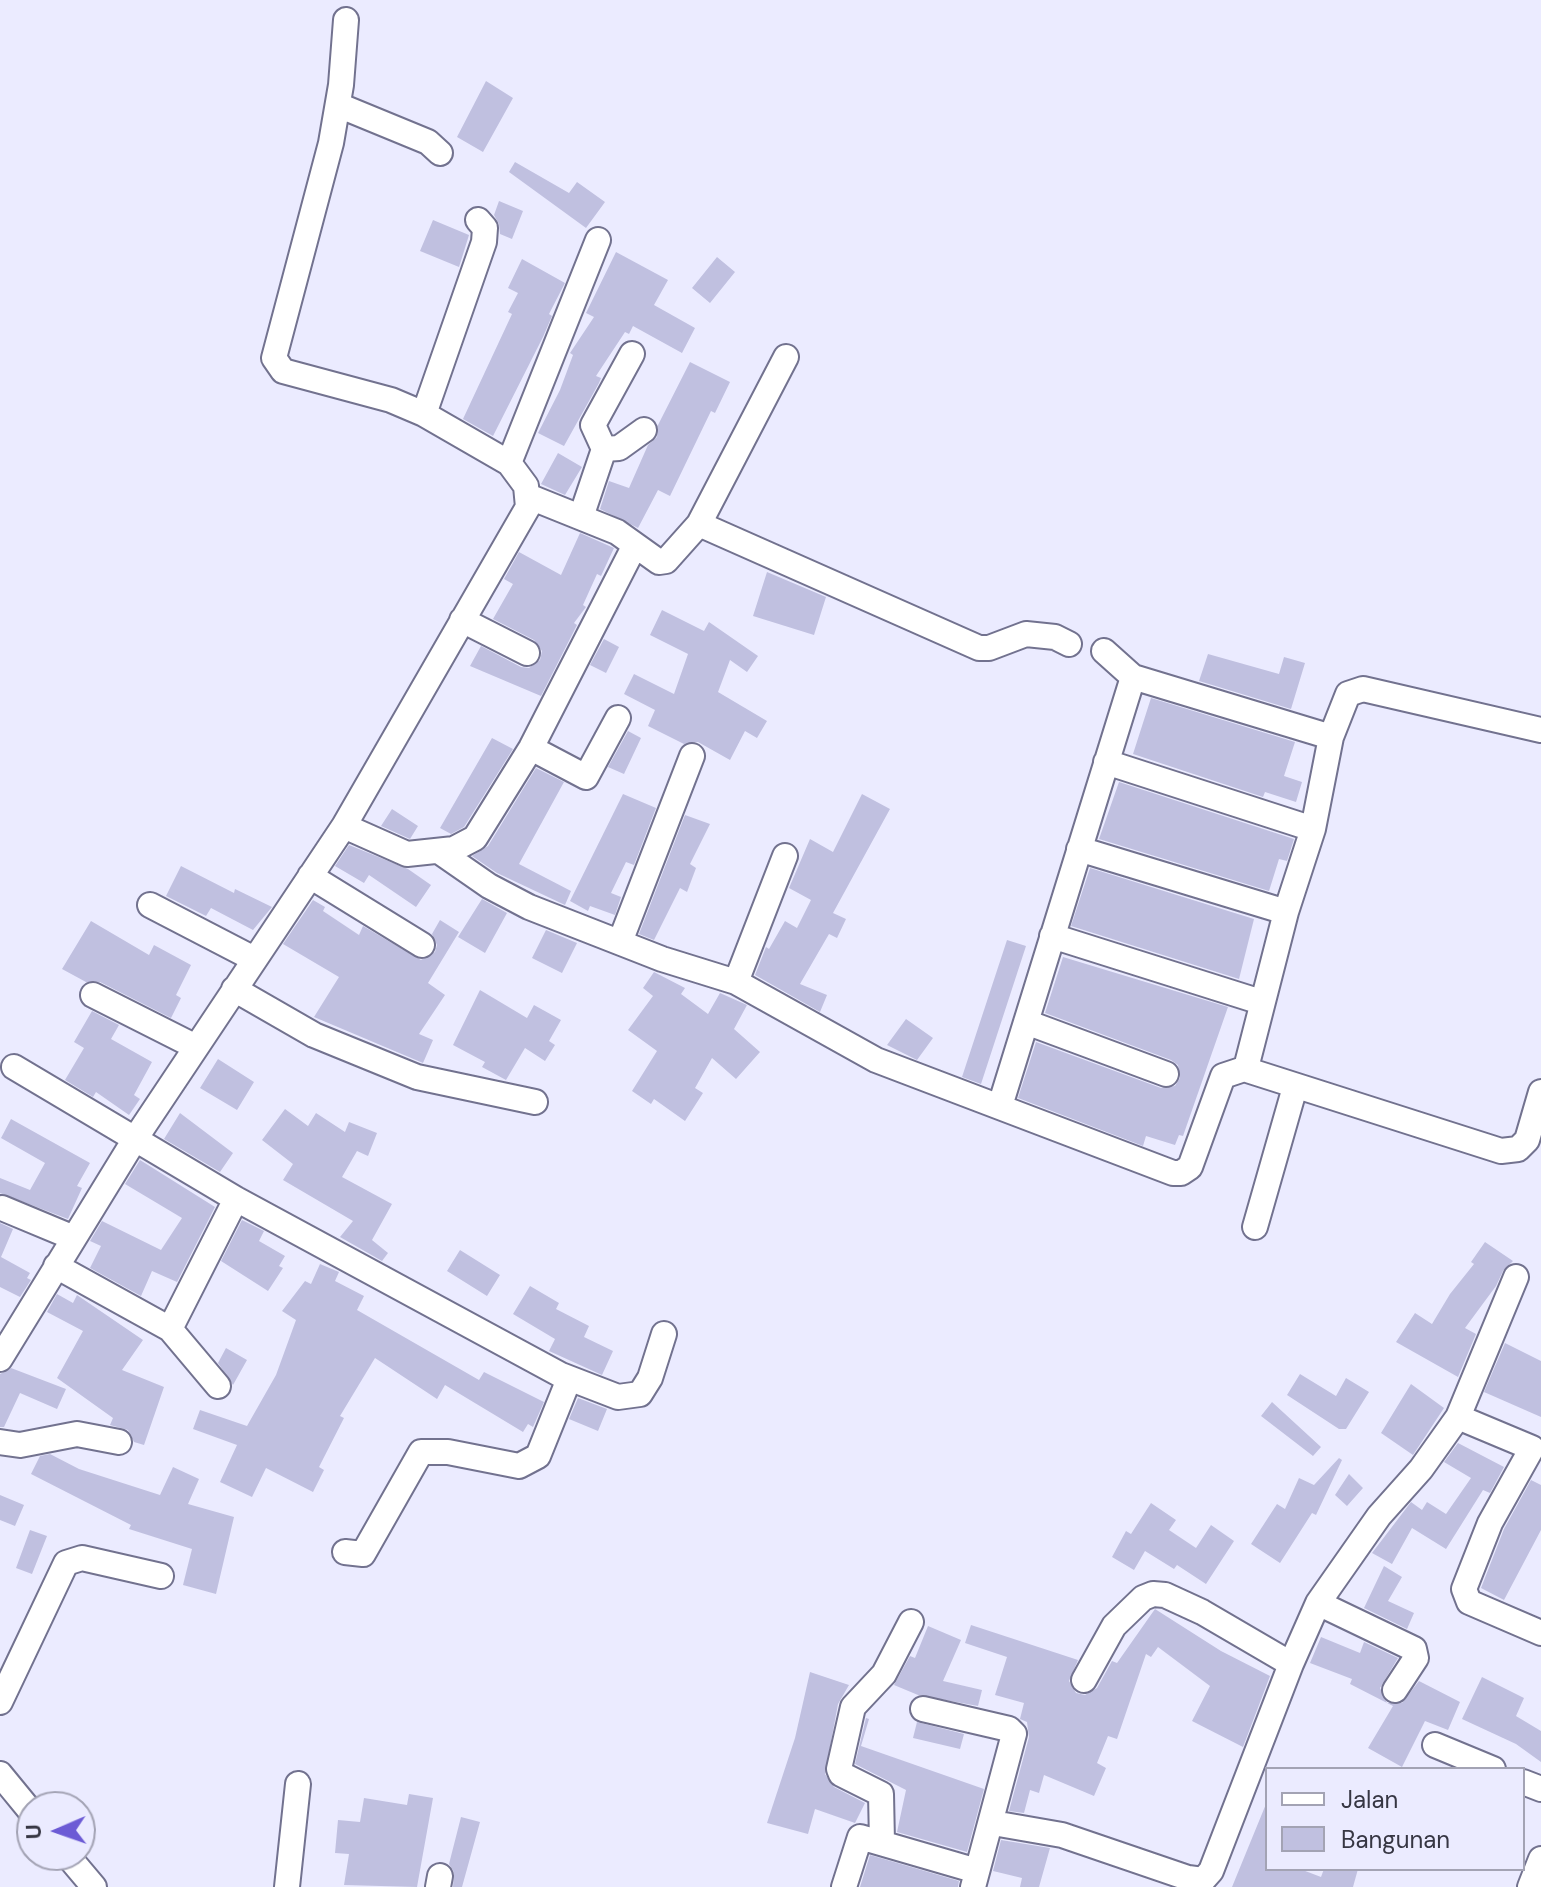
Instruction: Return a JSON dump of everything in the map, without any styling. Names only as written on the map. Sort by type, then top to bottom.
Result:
[{"type":"street","points":[[346,20],[338,105],[323,180],[274,358],[283,371],[391,400],[424,414],[509,463],[530,497],[617,532],[659,562],[666,561],[699,524],[786,357]]},
{"type":"street","points":[[338,105],[428,142],[440,153]]},
{"type":"street","points":[[424,414],[484,242],[485,228],[478,220]]},
{"type":"street","points":[[509,463],[598,240]]},
{"type":"street","points":[[581,517],[604,449],[593,430],[595,418],[632,354]]},
{"type":"street","points":[[604,449],[619,448],[644,430]]},
{"type":"street","points":[[0,1359],[135,1139],[344,826],[528,507],[530,497]]},
{"type":"street","points":[[699,524],[979,648],[989,648],[1026,634],[1055,637],[1069,644]]},
{"type":"street","points":[[344,826],[407,854],[440,852],[467,845],[475,838],[531,748],[634,547]]},
{"type":"street","points":[[462,620],[527,653]]},
{"type":"street","points":[[1104,651],[1133,677],[1331,737]]},
{"type":"street","points":[[1000,1106],[1133,677]]},
{"type":"street","points":[[1244,1069],[1286,912],[1313,829],[1331,737],[1345,697],[1357,689],[1541,730]]},
{"type":"street","points":[[531,748],[586,777],[618,718]]},
{"type":"street","points":[[620,942],[692,756]]},
{"type":"street","points":[[1106,762],[1313,829]]},
{"type":"street","points":[[1079,849],[1286,912]]},
{"type":"street","points":[[440,852],[489,886],[529,907],[736,982],[876,1060],[1173,1173],[1181,1173],[1190,1167],[1223,1076],[1244,1069],[1501,1151],[1518,1149],[1527,1140],[1541,1092]]},
{"type":"street","points":[[736,982],[785,856]]},
{"type":"street","points":[[310,876],[422,945]]},
{"type":"street","points":[[150,905],[254,959]]},
{"type":"street","points":[[1052,936],[1261,1002]]},
{"type":"street","points":[[234,989],[314,1035],[417,1077],[535,1102]]},
{"type":"street","points":[[93,995],[196,1047]]},
{"type":"street","points":[[1026,1022],[1166,1074]]},
{"type":"street","points":[[14,1067],[236,1199],[569,1379],[618,1397],[640,1394],[650,1378],[664,1334]]},
{"type":"street","points":[[1255,1227],[1295,1087]]},
{"type":"street","points":[[170,1329],[236,1199]]},
{"type":"street","points":[[2,1208],[74,1238]]},
{"type":"street","points":[[56,1266],[170,1329],[218,1386]]},
{"type":"street","points":[[993,1823],[1062,1835],[1188,1878],[1203,1880],[1211,1871],[1291,1664],[1318,1603],[1379,1516],[1421,1469],[1458,1417],[1516,1277]]},
{"type":"street","points":[[345,1552],[363,1554],[421,1452],[434,1450],[519,1466],[538,1456],[569,1379]]},
{"type":"street","points":[[1458,1417],[1536,1449],[1490,1523],[1464,1589],[1469,1602],[1541,1633]]},
{"type":"street","points":[[0,1442],[20,1445],[77,1434],[119,1442]]},
{"type":"street","points":[[0,1702],[66,1563],[82,1558],[161,1576]]},
{"type":"street","points":[[1084,1680],[1114,1626],[1143,1598],[1153,1594],[1165,1595],[1202,1612],[1291,1664]]},
{"type":"street","points":[[1318,1603],[1414,1649],[1416,1658],[1395,1690]]},
{"type":"street","points":[[882,1842],[881,1794],[841,1774],[839,1767],[853,1707],[884,1674],[911,1622]]},
{"type":"street","points":[[844,1887],[859,1839],[882,1842],[975,1879],[993,1823],[1014,1734],[1009,1729],[923,1709]]},
{"type":"street","points":[[1435,1745],[1488,1767]]},
{"type":"street","points":[[0,1774],[16,1794]]},
{"type":"street","points":[[287,1887],[298,1784]]},
{"type":"street","points":[[1530,1887],[1541,1859]]},
{"type":"street","points":[[80,1871],[94,1887]]},
{"type":"building","points":[[486,81],[513,98],[483,152],[457,137]]},
{"type":"building","points":[[515,162],[569,193],[577,182],[605,202],[586,228],[509,172]]},
{"type":"building","points":[[499,201],[523,211],[512,239],[500,234],[494,215]]},
{"type":"building","points":[[433,220],[469,235],[459,267],[420,251]]},
{"type":"building","points":[[616,252],[668,280],[654,305],[695,328],[682,353],[633,326],[629,334],[625,332],[596,376],[601,378],[599,383],[564,446],[538,433],[560,390],[573,355],[570,353],[594,317],[586,313]]},
{"type":"building","points":[[717,257],[735,272],[710,303],[692,288]]},
{"type":"building","points":[[522,259],[565,283],[549,314],[552,316],[543,337],[493,436],[463,419],[512,314],[508,312],[518,293],[508,288]]},
{"type":"building","points":[[690,362],[730,382],[715,413],[711,411],[670,496],[658,490],[638,528],[600,509],[609,481],[629,488],[648,445],[657,437],[658,425]]},
{"type":"building","points":[[558,453],[582,467],[565,495],[541,484]]},
{"type":"building","points":[[580,533],[614,548],[601,576],[597,574],[583,605],[586,607],[574,623],[577,625],[541,696],[470,666],[481,646],[521,667],[529,668],[540,660],[542,651],[534,640],[493,619],[513,584],[504,579],[519,552],[561,575]]},
{"type":"building","points":[[767,572],[826,597],[814,635],[753,616]]},
{"type":"building","points":[[662,610],[704,631],[709,622],[758,656],[747,672],[730,660],[718,692],[767,721],[757,738],[745,731],[730,760],[698,742],[684,744],[648,726],[655,710],[624,694],[634,674],[674,694],[688,654],[650,635]]},
{"type":"building","points":[[604,639],[619,647],[606,673],[590,665]]},
{"type":"building","points":[[1208,654],[1279,674],[1284,657],[1305,663],[1291,709],[1199,681]]},
{"type":"building","points":[[1151,698],[1295,742],[1284,776],[1302,782],[1296,802],[1265,792],[1263,797],[1133,754]]},
{"type":"building","points":[[628,731],[641,738],[624,774],[608,767]]},
{"type":"building","points":[[492,738],[513,749],[464,827],[451,834],[440,828]]},
{"type":"building","points":[[536,768],[564,782],[519,864],[571,891],[565,905],[497,873],[472,856],[488,846]]},
{"type":"building","points":[[1119,782],[1294,839],[1287,861],[1279,859],[1269,891],[1099,839]]},
{"type":"building","points":[[623,794],[656,808],[634,865],[626,862],[611,893],[621,897],[615,915],[590,906],[588,911],[570,901]]},
{"type":"building","points":[[862,794],[890,809],[833,913],[846,919],[837,938],[829,934],[800,984],[827,995],[820,1012],[755,975],[766,947],[769,949],[785,921],[797,928],[811,900],[789,888],[810,839],[833,852]]},
{"type":"building","points":[[392,809],[418,826],[410,839],[381,826]]},
{"type":"building","points":[[685,815],[710,824],[690,864],[696,868],[687,892],[680,888],[654,940],[639,934]]},
{"type":"building","points":[[349,845],[408,869],[431,885],[416,907],[369,875],[364,883],[335,866]]},
{"type":"building","points":[[181,866],[234,893],[235,889],[272,907],[253,930],[211,908],[206,916],[166,896]]},
{"type":"building","points":[[1090,868],[1254,919],[1239,979],[1071,926]]},
{"type":"building","points":[[482,899],[507,913],[485,953],[458,937]]},
{"type":"building","points":[[313,900],[325,907],[323,911],[359,935],[363,926],[421,960],[435,952],[437,945],[432,934],[440,920],[459,932],[428,983],[445,995],[419,1034],[433,1040],[423,1063],[314,1017],[339,977],[283,944]]},
{"type":"building","points":[[91,921],[149,955],[154,945],[191,965],[176,995],[181,998],[171,1018],[100,982],[86,982],[62,969]]},
{"type":"building","points":[[546,930],[577,943],[562,973],[532,958]]},
{"type":"building","points":[[1007,940],[1026,946],[981,1084],[962,1077]]},
{"type":"building","points":[[1063,957],[1228,1007],[1183,1136],[1179,1135],[1175,1145],[1146,1136],[1143,1146],[1018,1098],[1036,1042],[1161,1088],[1175,1086],[1180,1078],[1178,1065],[1171,1060],[1045,1013]]},
{"type":"building","points":[[654,972],[685,988],[681,994],[708,1014],[720,993],[747,1005],[734,1029],[760,1052],[736,1079],[712,1058],[695,1088],[703,1093],[685,1121],[654,1099],[651,1104],[632,1091],[657,1051],[628,1030],[653,996],[643,988]]},
{"type":"building","points":[[480,990],[527,1018],[534,1005],[561,1020],[549,1041],[555,1045],[545,1061],[525,1048],[506,1080],[482,1067],[485,1062],[453,1045]]},
{"type":"building","points":[[92,1011],[119,1025],[111,1039],[152,1062],[134,1095],[140,1099],[129,1115],[96,1092],[93,1097],[65,1080],[84,1048],[74,1042]]},
{"type":"building","points":[[906,1019],[933,1038],[917,1060],[887,1045]]},
{"type":"building","points":[[218,1059],[254,1082],[237,1110],[200,1088]]},
{"type":"building","points":[[285,1109],[308,1126],[316,1113],[345,1132],[349,1122],[377,1133],[368,1156],[357,1151],[342,1177],[392,1204],[372,1240],[388,1253],[382,1261],[340,1237],[353,1221],[283,1180],[293,1164],[262,1140]]},
{"type":"building","points":[[180,1113],[233,1153],[220,1172],[164,1139]]},
{"type":"building","points":[[11,1119],[90,1163],[77,1186],[82,1188],[68,1219],[0,1193],[0,1178],[30,1190],[45,1163],[1,1138]]},
{"type":"building","points":[[140,1160],[215,1207],[177,1282],[152,1271],[141,1296],[90,1268],[101,1246],[90,1241],[102,1221],[161,1250],[182,1218],[125,1184]]},
{"type":"building","points":[[242,1220],[264,1231],[259,1241],[285,1256],[279,1266],[283,1268],[268,1291],[221,1261]]},
{"type":"building","points":[[0,1223],[13,1229],[1,1257],[30,1273],[27,1278],[31,1280],[20,1297],[0,1287]]},
{"type":"building","points":[[1485,1242],[1513,1261],[1465,1328],[1476,1334],[1458,1377],[1396,1342],[1415,1313],[1432,1324],[1450,1294],[1474,1264],[1471,1262]]},
{"type":"building","points":[[460,1250],[500,1275],[487,1296],[447,1271]]},
{"type":"building","points":[[320,1264],[339,1272],[335,1281],[364,1296],[357,1310],[479,1380],[484,1372],[544,1402],[533,1427],[528,1424],[523,1432],[445,1385],[437,1399],[375,1358],[340,1416],[344,1418],[319,1467],[324,1470],[313,1492],[266,1468],[252,1497],[220,1482],[237,1445],[193,1429],[200,1410],[247,1426],[276,1375],[296,1320],[282,1311],[305,1281],[311,1284]]},
{"type":"building","points":[[530,1286],[559,1303],[556,1309],[589,1326],[584,1337],[613,1351],[602,1375],[549,1351],[555,1339],[513,1314]]},
{"type":"building","points":[[57,1294],[73,1303],[77,1295],[143,1340],[122,1370],[164,1387],[144,1445],[134,1442],[128,1430],[110,1425],[113,1418],[57,1378],[83,1331],[47,1312]]},
{"type":"building","points":[[1505,1343],[1541,1361],[1541,1417],[1484,1392]]},
{"type":"building","points":[[226,1348],[247,1360],[233,1385],[218,1363]]},
{"type":"building","points":[[11,1368],[66,1389],[57,1409],[20,1393],[4,1427],[0,1427],[0,1374]]},
{"type":"building","points":[[1300,1374],[1336,1396],[1346,1378],[1369,1392],[1346,1429],[1339,1429],[1287,1395]]},
{"type":"building","points":[[1411,1384],[1444,1408],[1413,1455],[1381,1433]]},
{"type":"building","points":[[578,1398],[607,1409],[598,1431],[569,1419]]},
{"type":"building","points":[[1272,1402],[1321,1447],[1313,1456],[1261,1416]]},
{"type":"building","points":[[1458,1443],[1504,1467],[1490,1493],[1483,1490],[1446,1549],[1412,1528],[1392,1564],[1372,1553],[1411,1502],[1422,1510],[1427,1502],[1446,1514],[1471,1478],[1444,1462]]},
{"type":"building","points":[[50,1454],[79,1469],[160,1495],[173,1467],[199,1479],[188,1504],[234,1517],[216,1594],[183,1585],[192,1549],[129,1529],[131,1525],[31,1474],[40,1456]]},
{"type":"building","points":[[1339,1458],[1342,1460],[1316,1515],[1312,1513],[1280,1563],[1251,1544],[1277,1504],[1285,1509],[1299,1478],[1314,1485]]},
{"type":"building","points":[[1349,1474],[1363,1488],[1347,1506],[1335,1495]]},
{"type":"building","points":[[1531,1480],[1541,1485],[1541,1530],[1504,1600],[1481,1588],[1504,1529]]},
{"type":"building","points":[[0,1495],[24,1505],[15,1526],[0,1520]]},
{"type":"building","points":[[1151,1503],[1176,1520],[1169,1530],[1196,1548],[1211,1525],[1234,1541],[1206,1584],[1177,1565],[1174,1569],[1145,1551],[1134,1570],[1112,1557],[1126,1531],[1131,1534]]},
{"type":"building","points":[[30,1530],[47,1536],[32,1574],[16,1568]]},
{"type":"building","points":[[1384,1566],[1402,1577],[1388,1601],[1414,1613],[1407,1629],[1364,1608]]},
{"type":"building","points":[[1155,1609],[1221,1651],[1270,1676],[1243,1747],[1192,1721],[1210,1686],[1158,1647],[1151,1657],[1146,1654],[1117,1739],[1108,1736],[1097,1763],[1106,1768],[1094,1796],[1044,1775],[1039,1793],[1030,1790],[1024,1813],[1009,1811],[1029,1737],[1027,1722],[1020,1719],[1024,1703],[995,1695],[1007,1657],[965,1643],[971,1625],[1078,1660],[1069,1681],[1076,1693],[1085,1695],[1097,1688],[1112,1661],[1117,1663]]},
{"type":"building","points":[[928,1626],[961,1640],[943,1681],[982,1690],[978,1706],[918,1695],[894,1685],[910,1656],[915,1658]]},
{"type":"building","points":[[1321,1637],[1360,1653],[1364,1642],[1398,1658],[1380,1688],[1387,1703],[1350,1684],[1352,1679],[1310,1663]]},
{"type":"building","points":[[810,1672],[849,1685],[838,1704],[825,1774],[834,1787],[865,1803],[855,1823],[815,1809],[808,1834],[767,1823],[795,1738]]},
{"type":"building","points":[[1482,1677],[1524,1698],[1516,1716],[1541,1731],[1541,1762],[1516,1744],[1462,1719]]},
{"type":"building","points":[[1419,1681],[1460,1702],[1448,1730],[1425,1721],[1402,1767],[1368,1748],[1393,1706],[1387,1703],[1402,1703]]},
{"type":"building","points":[[866,1718],[869,1719],[861,1746],[984,1789],[967,1852],[897,1832],[906,1790],[855,1764]]},
{"type":"building","points":[[917,1722],[964,1734],[960,1749],[913,1738]]},
{"type":"building","points":[[409,1794],[433,1798],[417,1887],[344,1885],[349,1854],[335,1853],[338,1820],[360,1822],[364,1798],[407,1805]]},
{"type":"building","points":[[1265,1806],[1265,1871],[1305,1871],[1321,1877],[1323,1871],[1357,1871],[1353,1887],[1232,1887]]},
{"type":"building","points":[[461,1817],[480,1822],[462,1887],[453,1887],[454,1872],[449,1864]]},
{"type":"building","points":[[1001,1840],[1050,1848],[1039,1887],[1020,1887],[1022,1878],[993,1871]]},
{"type":"building","points":[[870,1855],[959,1881],[958,1887],[860,1887]]}]
